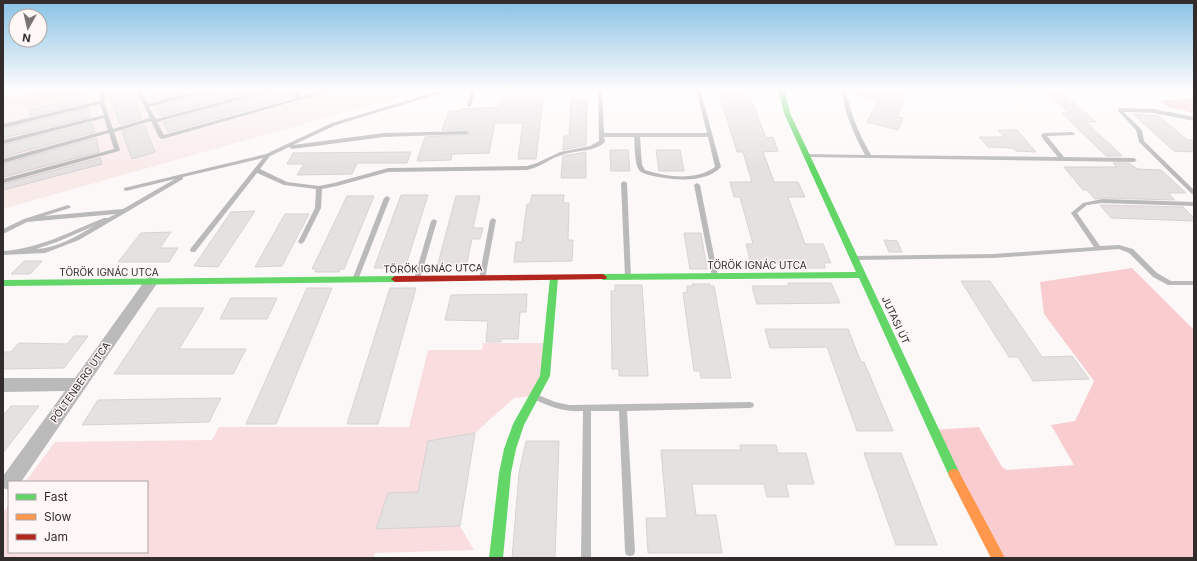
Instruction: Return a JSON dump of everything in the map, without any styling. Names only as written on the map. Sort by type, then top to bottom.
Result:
[{"type":"street","name":"JUTASI ÚT","points":[[789,115],[955,476],[998,558]]},
{"type":"street","name":"TÖRÖK IGNÁC UTCA","points":[[3,283],[863,275]]},
{"type":"street","points":[[496,558],[505,473],[510,449],[519,424],[545,376],[554,278]]},
{"type":"street","name":"PÖLTENBERG UTCA","points":[[10,481],[151,282]]},
{"type":"street","points":[[3,385],[79,384]]},
{"type":"lane","points":[[3,126],[48,115]]},
{"type":"lane","points":[[152,115],[162,136],[240,115]]},
{"type":"lane","points":[[3,161],[98,136],[111,130],[173,115]]},
{"type":"lane","points":[[126,189],[268,155],[286,148],[339,122],[362,115]]},
{"type":"lane","points":[[256,170],[286,184],[319,188],[388,170],[527,168],[538,166],[556,155],[596,146],[602,142],[601,115]]},
{"type":"lane","points":[[637,135],[639,165],[643,171],[650,174],[665,176],[694,176],[707,174],[715,170],[718,166],[705,115]]},
{"type":"lane","points":[[849,115],[869,157]]},
{"type":"lane","points":[[1125,115],[1139,130],[1141,141],[1191,187],[1194,192]]},
{"type":"lane","points":[[1175,115],[1194,119]]},
{"type":"lane","points":[[3,142],[106,116],[117,150],[3,181]]},
{"type":"lane","points":[[286,148],[384,135],[466,133]]},
{"type":"lane","points":[[1062,159],[1044,138],[1044,135],[1072,134]]},
{"type":"lane","points":[[601,135],[710,135]]},
{"type":"lane","points":[[193,250],[268,155]]},
{"type":"lane","points":[[808,156],[1134,160]]},
{"type":"lane","points":[[3,253],[28,250],[129,210],[188,174]]},
{"type":"lane","points":[[624,183],[628,277]]},
{"type":"lane","points":[[697,185],[715,276]]},
{"type":"lane","points":[[301,242],[318,208],[319,188]]},
{"type":"lane","points":[[355,280],[387,198]]},
{"type":"lane","points":[[1099,249],[1074,213],[1085,204],[1102,201],[1194,204]]},
{"type":"lane","points":[[3,232],[26,220],[68,207]]},
{"type":"lane","points":[[26,220],[102,214],[129,210]]},
{"type":"lane","points":[[482,279],[493,220]]},
{"type":"lane","points":[[417,279],[434,221]]},
{"type":"lane","points":[[855,258],[994,256],[1119,247],[1131,251],[1155,275],[1170,283],[1194,284]]},
{"type":"lane","points":[[535,396],[554,405],[569,408],[750,406]]},
{"type":"lane","points":[[623,407],[630,551]]},
{"type":"lane","points":[[586,558],[587,408]]},
{"type":"shaded area","points":[[3,115],[334,115],[3,209]]},
{"type":"shaded area","points":[[1132,268],[1194,330],[1194,558],[994,558],[932,430],[979,427],[1002,467],[1007,470],[1074,465],[1051,425],[1075,421],[1094,381],[1044,314],[1040,282]]},
{"type":"shaded area","points":[[483,343],[549,343],[535,396],[514,398],[475,433],[460,526],[474,550],[375,553],[374,558],[3,558],[3,513],[8,506],[8,553],[148,553],[148,481],[26,481],[55,442],[212,440],[219,427],[409,427],[428,350],[482,350]]},
{"type":"building","points":[[59,115],[90,115],[91,117],[3,138],[3,129]]},
{"type":"building","points":[[117,115],[140,115],[142,119],[120,125]]},
{"type":"building","points":[[187,115],[229,115],[168,132],[163,122]]},
{"type":"building","points":[[447,115],[541,115],[536,159],[518,159],[523,123],[495,123],[489,153],[452,154],[451,160],[417,161],[425,137],[470,134],[466,130],[442,130]]},
{"type":"building","points":[[570,115],[587,115],[586,145],[563,150],[564,136],[569,136]]},
{"type":"building","points":[[726,115],[757,115],[766,138],[773,137],[778,151],[763,152],[774,182],[798,182],[805,197],[788,197],[805,244],[823,244],[831,263],[824,263],[825,268],[783,268],[782,264],[751,264],[746,244],[753,244],[740,197],[734,197],[730,182],[752,182],[743,152],[737,152]]},
{"type":"building","points":[[871,115],[898,115],[897,117],[903,118],[898,130],[867,122]]},
{"type":"building","points":[[1064,115],[1088,115],[1096,122],[1086,122],[1122,156],[1106,156]]},
{"type":"building","points":[[1134,115],[1159,116],[1187,140],[1194,140],[1194,152],[1174,151]]},
{"type":"building","points":[[92,123],[95,132],[3,157],[3,145]]},
{"type":"building","points":[[144,125],[155,152],[132,159],[122,131]]},
{"type":"building","points":[[998,130],[1017,130],[1036,152],[1016,151],[1013,148],[988,147],[979,137],[1004,137]]},
{"type":"building","points":[[96,138],[99,152],[3,177],[3,164]]},
{"type":"building","points":[[610,150],[628,150],[630,171],[611,171]]},
{"type":"building","points":[[656,150],[680,150],[684,171],[659,171]]},
{"type":"building","points":[[411,152],[407,163],[357,163],[352,174],[297,175],[304,164],[287,164],[293,153]]},
{"type":"building","points":[[586,152],[586,178],[561,178],[563,156]]},
{"type":"building","points":[[100,158],[102,164],[3,190],[3,184]]},
{"type":"building","points":[[1113,163],[1129,163],[1137,169],[1161,170],[1186,193],[1168,193],[1175,200],[1095,199],[1087,190],[1083,190],[1064,167],[1117,167]]},
{"type":"building","points":[[401,195],[428,195],[405,268],[374,268]]},
{"type":"building","points":[[532,195],[564,195],[563,203],[569,203],[568,240],[573,240],[572,261],[514,262],[516,242],[522,242],[527,204],[530,204]]},
{"type":"building","points":[[347,196],[374,196],[344,269],[340,269],[339,272],[315,272],[316,269],[312,269]]},
{"type":"building","points":[[456,196],[480,196],[473,228],[483,228],[480,239],[472,239],[466,267],[437,267]]},
{"type":"building","points":[[1100,205],[1183,207],[1194,218],[1194,221],[1111,218]]},
{"type":"building","points":[[255,211],[218,267],[194,266],[231,212]]},
{"type":"building","points":[[285,214],[309,214],[282,266],[255,267]]},
{"type":"building","points":[[171,232],[160,248],[178,248],[169,262],[118,262],[141,233]]},
{"type":"building","points":[[684,233],[701,233],[707,269],[690,269]]},
{"type":"building","points":[[884,240],[897,241],[902,252],[889,252]]},
{"type":"building","points":[[24,261],[42,261],[30,274],[11,274]]},
{"type":"building","points":[[961,281],[990,281],[1042,357],[1072,356],[1089,379],[1033,381],[1018,357],[1009,357]]},
{"type":"building","points":[[788,283],[831,283],[840,303],[757,304],[752,286],[789,286]]},
{"type":"building","points":[[692,284],[710,284],[710,286],[714,286],[731,378],[701,378],[700,371],[694,371],[683,293],[687,292],[687,286],[693,286]]},
{"type":"building","points":[[615,285],[642,285],[648,376],[619,376],[619,369],[612,369],[611,291],[615,291]]},
{"type":"building","points":[[307,288],[332,288],[276,424],[246,424]]},
{"type":"building","points":[[390,288],[416,288],[378,424],[347,424]]},
{"type":"building","points":[[527,294],[526,312],[520,312],[518,339],[501,339],[501,342],[486,342],[488,321],[445,320],[451,295]]},
{"type":"building","points":[[231,298],[277,298],[267,319],[220,319]]},
{"type":"building","points":[[158,308],[204,308],[179,349],[246,349],[233,374],[114,374]]},
{"type":"building","points":[[765,329],[848,329],[861,362],[864,362],[893,431],[857,431],[827,347],[770,348]]},
{"type":"building","points":[[74,336],[88,336],[64,368],[3,369],[3,352],[11,352],[19,343],[67,344]]},
{"type":"building","points":[[221,398],[209,422],[82,425],[98,400]]},
{"type":"building","points":[[11,406],[39,406],[3,453],[3,416]]},
{"type":"building","points":[[475,433],[460,526],[376,529],[388,493],[418,492],[428,441]]},
{"type":"building","points":[[526,441],[559,441],[555,558],[512,558],[519,473]]},
{"type":"building","points":[[740,445],[776,445],[778,453],[806,453],[814,484],[786,484],[789,497],[767,497],[764,484],[692,484],[696,515],[716,515],[722,553],[648,553],[646,518],[667,518],[661,450],[741,450]]},
{"type":"building","points":[[864,453],[901,453],[937,545],[896,545]]},
{"type":"traffic: fast","points":[[788,115],[954,474]]},
{"type":"traffic: fast","points":[[603,277],[863,275]]},
{"type":"traffic: fast","points":[[496,558],[505,473],[510,449],[519,424],[545,376],[554,278]]},
{"type":"traffic: fast","points":[[3,283],[395,279]]},
{"type":"traffic: slow","points":[[954,474],[998,558]]},
{"type":"traffic: jam","points":[[395,279],[603,277]]}]
